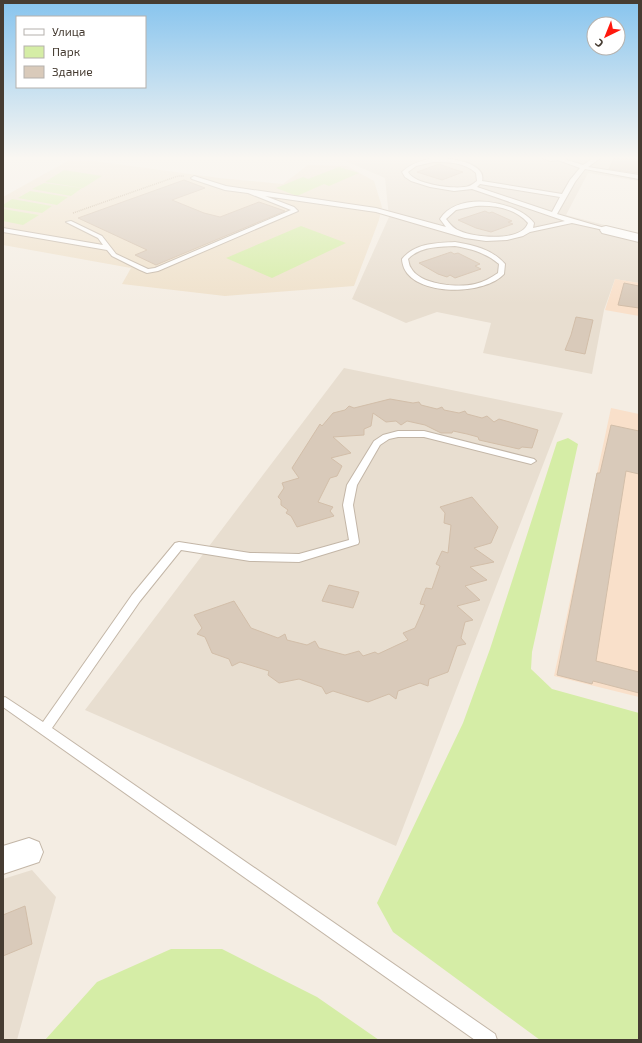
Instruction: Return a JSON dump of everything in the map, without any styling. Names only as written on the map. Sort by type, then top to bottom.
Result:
[{"type":"street","points":[[606,230],[639,238]]},
{"type":"street","points":[[3,860],[29,852]]},
{"type":"lane","points":[[69,222],[97,236],[114,255],[147,271],[156,270],[295,211],[286,206]]},
{"type":"lane","points":[[345,206],[376,210],[473,238],[504,239],[522,234],[529,230],[572,221]]},
{"type":"lane","points":[[455,232],[446,225],[443,219],[445,213],[455,208],[467,206]]},
{"type":"lane","points":[[499,206],[513,209],[526,216],[531,223],[529,230]]},
{"type":"lane","points":[[529,206],[572,221],[606,230]]},
{"type":"lane","points":[[554,214],[558,206]]},
{"type":"lane","points":[[3,230],[108,248]]},
{"type":"lane","points":[[465,246],[482,250],[494,256],[502,264],[501,274],[491,282],[473,287],[448,287],[421,281],[410,274],[405,267],[405,260],[416,250],[435,245],[465,246],[473,238]]},
{"type":"lane","points":[[44,730],[136,598],[179,546],[250,557],[299,558],[354,542],[348,505],[352,485],[376,443],[386,437],[398,434],[424,434],[531,461]]},
{"type":"lane","points":[[5,702],[489,1040]]},
{"type":"path","points":[[69,222],[66,219],[67,216],[93,206]]},
{"type":"shaded area","points":[[3,206],[382,206],[382,207],[379,220],[354,286],[225,296],[122,284],[131,268],[3,245]]},
{"type":"shaded area","points":[[388,206],[571,206],[566,215],[639,234],[639,283],[615,279],[604,310],[592,374],[483,353],[491,323],[437,312],[406,323],[352,299],[389,217]]},
{"type":"shaded area","points":[[615,279],[639,283],[639,316],[605,310]]},
{"type":"shaded area","points":[[344,368],[563,413],[396,846],[85,710]]},
{"type":"shaded area","points":[[611,408],[639,414],[639,697],[554,676]]},
{"type":"shaded area","points":[[32,870],[56,897],[17,1040],[3,1040],[3,879]]},
{"type":"green space","points":[[3,206],[52,206],[42,213],[3,207]]},
{"type":"green space","points":[[3,209],[39,215],[23,225],[3,221]]},
{"type":"green space","points":[[301,226],[346,243],[272,278],[226,258]]},
{"type":"green space","points":[[568,438],[578,444],[532,652],[531,669],[552,689],[639,713],[639,1040],[540,1040],[393,932],[377,903],[463,723],[490,649],[557,442]]},
{"type":"green space","points":[[171,949],[222,949],[317,997],[379,1040],[45,1040],[97,982]]},
{"type":"building","points":[[112,206],[186,206],[204,213],[220,217],[249,206],[270,206],[285,211],[156,265],[135,255],[147,250],[78,218]]},
{"type":"building","points":[[485,211],[489,213],[492,212],[512,221],[508,222],[513,224],[491,232],[476,228],[458,220]]},
{"type":"building","points":[[451,252],[454,254],[458,253],[480,264],[475,266],[481,269],[455,278],[450,275],[447,277],[438,274],[419,263]]},
{"type":"building","points":[[624,283],[639,286],[639,308],[618,305]]},
{"type":"building","points":[[576,317],[593,320],[585,354],[565,350]]},
{"type":"building","points":[[390,399],[413,403],[419,402],[421,405],[437,409],[442,407],[444,410],[459,413],[465,411],[467,414],[482,418],[487,416],[494,422],[499,419],[538,430],[532,448],[522,447],[519,449],[479,440],[478,437],[453,431],[452,433],[441,433],[425,425],[407,421],[401,425],[396,421],[386,422],[373,413],[371,426],[364,429],[364,435],[333,437],[351,453],[331,458],[342,466],[337,476],[330,478],[318,502],[333,507],[330,511],[334,516],[297,527],[291,516],[286,513],[288,510],[281,505],[281,500],[278,497],[284,488],[282,483],[299,478],[292,468],[320,424],[322,426],[333,413],[345,410],[349,406],[354,408]]},
{"type":"building","points":[[611,425],[639,431],[639,474],[626,471],[596,661],[639,672],[639,693],[593,681],[592,684],[557,675],[597,473],[600,473]]},
{"type":"building","points":[[472,497],[498,527],[491,543],[474,548],[494,562],[470,567],[487,580],[465,586],[480,600],[457,606],[473,620],[465,622],[461,638],[466,644],[457,646],[448,672],[429,679],[428,686],[420,683],[398,691],[396,699],[389,694],[368,702],[333,691],[326,694],[322,687],[299,679],[279,683],[268,675],[269,671],[240,662],[232,666],[229,659],[212,653],[205,637],[197,634],[202,628],[194,615],[234,601],[251,628],[278,638],[285,634],[287,640],[307,645],[315,641],[319,648],[345,655],[359,651],[363,656],[375,652],[378,654],[408,640],[403,633],[415,628],[425,605],[420,604],[426,588],[432,589],[440,566],[436,564],[442,551],[448,553],[451,525],[444,523],[445,513],[440,507]]},
{"type":"building","points":[[329,585],[359,592],[353,608],[322,601]]},
{"type":"building","points":[[25,906],[32,944],[3,956],[3,915]]}]
